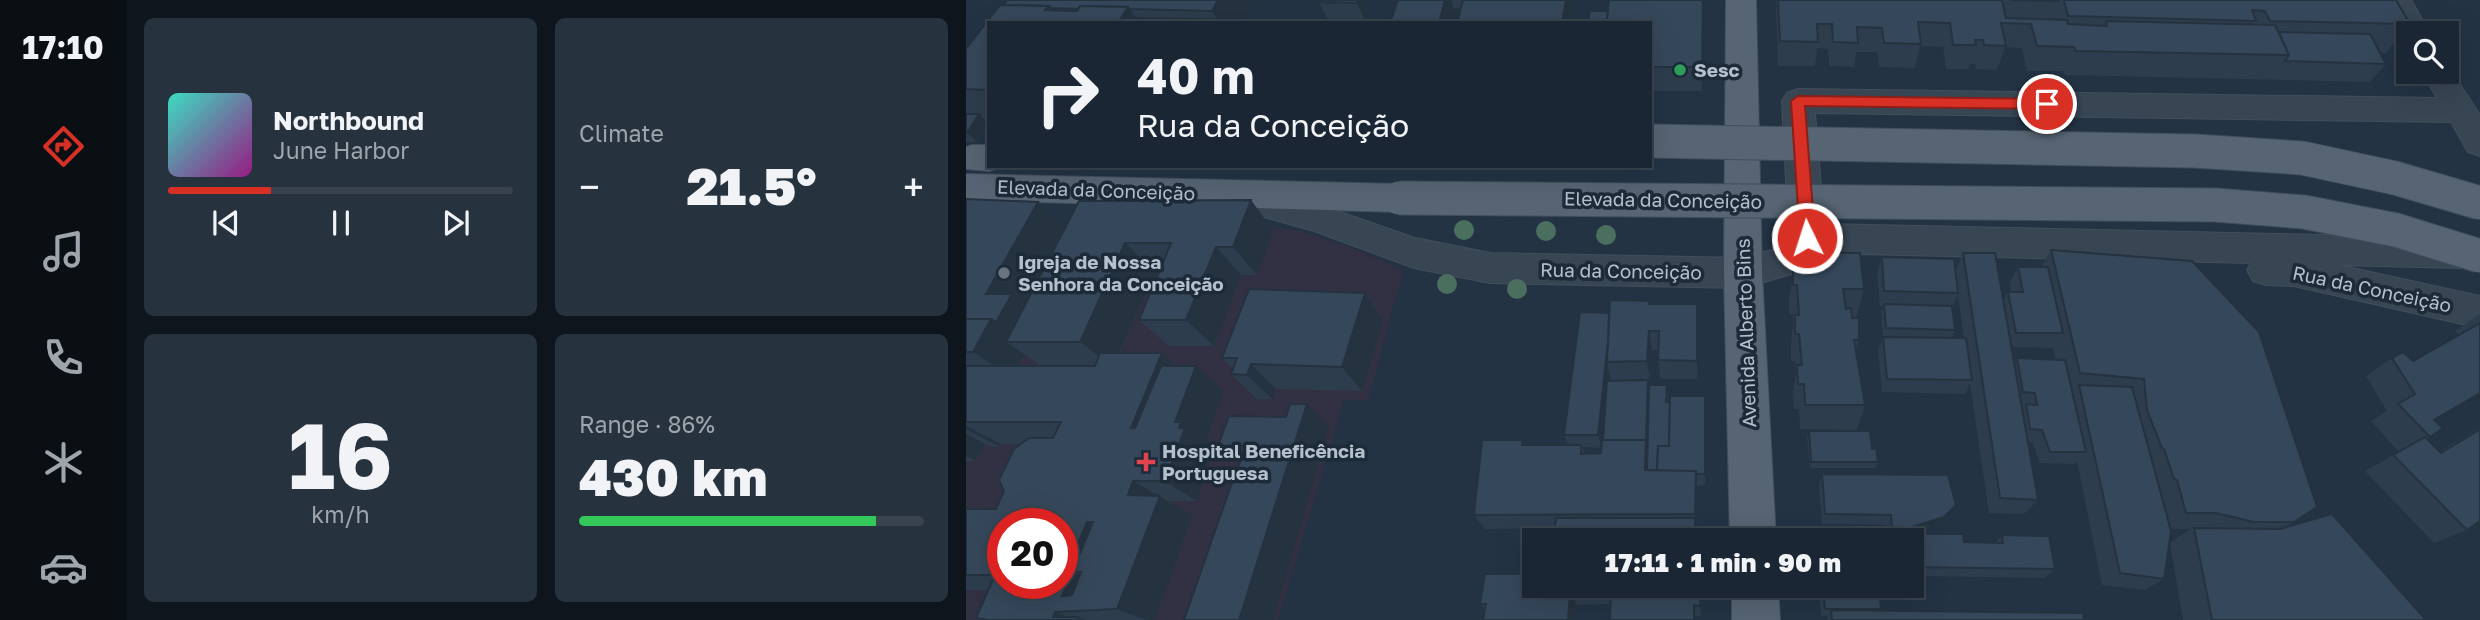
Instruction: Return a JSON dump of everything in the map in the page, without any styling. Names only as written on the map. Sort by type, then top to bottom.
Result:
[{"type":"main road","name":"Avenida Alberto Bins","points":[[1741,0],[1743,273],[1753,528]]},
{"type":"main road","points":[[1652,141],[2196,151],[2302,158],[2395,178],[2480,203]]},
{"type":"main road","name":"Elevada da Conceição","points":[[975,167],[1228,194],[2215,205],[2304,212],[2396,230],[2480,255]]},
{"type":"main road","points":[[1755,598],[1756,620]]},
{"type":"street","points":[[2396,0],[2408,21]]},
{"type":"street","points":[[2445,84],[2471,129]]},
{"type":"street","points":[[2471,129],[1799,109],[1807,238],[2480,255]]},
{"type":"street","name":"Rua da Conceição","points":[[1228,194],[1320,219],[1414,253],[1490,268],[1743,273],[1809,254],[2294,271],[2480,312]]},
{"type":"shaded area","name":"Hospital Beneficência Portuguesa","points":[[1223,221],[1301,231],[1356,249],[1403,271],[1368,401],[1344,400],[1278,620],[966,620],[966,345],[1029,345],[1071,271]]},
{"type":"building","points":[[1007,0],[1218,0],[1212,11],[1004,5]]},
{"type":"building","points":[[1358,0],[1357,3],[1319,2]]},
{"type":"building","points":[[1398,0],[1445,0],[1440,21],[1391,21]]},
{"type":"building","points":[[1463,0],[1566,0],[1562,21],[1458,21]]},
{"type":"building","name":"Sesc","points":[[1609,0],[1703,0],[1702,67],[1652,67],[1652,21],[1606,21]]},
{"type":"building","points":[[1778,0],[2002,0],[2006,18],[2067,20],[2068,24],[2107,26],[2106,21],[2275,25],[2289,55],[2076,51],[2074,47],[2037,46],[2031,24],[2001,23],[2006,46],[1984,45],[1983,40],[1975,40],[1976,45],[1953,45],[1950,23],[1918,22],[1921,44],[1884,43],[1882,28],[1857,27],[1858,43],[1833,42],[1832,24],[1817,24],[1818,42],[1780,41]]},
{"type":"building","points":[[2064,0],[2396,0],[2408,21],[2396,21],[2396,24],[2270,21],[2265,11],[2252,10],[2256,21],[2068,16]]},
{"type":"building","points":[[1000,5],[1049,6],[1045,10],[1077,11],[1080,6],[1128,7],[1119,21],[988,21]]},
{"type":"building","points":[[1590,11],[1608,11],[1606,21],[1588,21]]},
{"type":"building","points":[[1136,18],[1293,21],[1134,21]]},
{"type":"building","points":[[987,22],[987,90],[966,89],[966,49]]},
{"type":"building","points":[[2279,32],[2370,34],[2386,64],[2285,61],[2289,55]]},
{"type":"building","points":[[966,114],[979,114],[967,133],[966,133]]},
{"type":"building","points":[[966,199],[1038,202],[986,294],[1012,294],[996,322],[991,319],[966,319]]},
{"type":"building","points":[[1251,200],[1233,247],[1216,247],[1186,320],[1139,320],[1171,243],[1125,243],[1080,342],[1006,342],[1079,201]]},
{"type":"building","points":[[2051,250],[2192,261],[2259,332],[2317,507],[2294,522],[2254,522],[2216,513],[2186,513],[2177,480],[2174,479],[2147,410],[2144,379],[2080,373]]},
{"type":"building","points":[[1799,252],[1860,253],[1864,289],[1843,289],[1846,309],[1851,308],[1852,318],[1859,318],[1859,340],[1854,340],[1865,405],[1805,405],[1804,384],[1798,384],[1797,365],[1802,365],[1799,334],[1795,334],[1795,315],[1799,315],[1797,285],[1793,285],[1793,271],[1796,271],[1796,257]]},
{"type":"building","points":[[1963,253],[1995,253],[2038,500],[2000,498]]},
{"type":"building","points":[[1882,257],[1954,259],[1958,293],[1884,291]]},
{"type":"building","points":[[2018,267],[2048,267],[2063,333],[2016,333],[2008,292],[2023,292]]},
{"type":"building","points":[[1249,289],[1365,293],[1342,367],[1251,364],[1247,375],[1231,374],[1237,358],[1222,358]]},
{"type":"building","points":[[1610,300],[1650,301],[1649,304],[1697,304],[1697,361],[1658,360],[1659,331],[1649,331],[1647,361],[1607,362]]},
{"type":"building","points":[[1884,304],[1952,306],[1955,330],[1886,328]]},
{"type":"building","points":[[1580,312],[1609,313],[1598,435],[1564,435]]},
{"type":"building","points":[[966,319],[991,319],[973,352],[966,352]]},
{"type":"building","points":[[2480,323],[2480,393],[2434,420],[2443,428],[2430,437],[2398,404],[2415,394],[2392,358],[2403,352],[2413,361]]},
{"type":"building","points":[[1883,337],[1966,338],[1972,380],[1887,379]]},
{"type":"building","points":[[1100,353],[1162,353],[1131,428],[1135,428],[1161,366],[1196,366],[1175,422],[1181,422],[1179,428],[1185,428],[1165,481],[1133,481],[1128,495],[1160,496],[1117,609],[1055,612],[1053,617],[1078,617],[1077,620],[976,618],[987,593],[987,599],[1078,599],[1078,580],[1081,572],[1078,572],[1078,558],[1093,522],[1087,522],[1078,544],[1078,508],[996,508],[1004,491],[999,480],[1014,449],[1029,438],[1053,438],[1061,422],[966,422],[966,366],[1095,366]]},
{"type":"building","points":[[2017,358],[2065,360],[2086,452],[2050,452],[2042,430],[2030,429],[2026,404],[2037,405],[2035,393],[2023,392]]},
{"type":"building","points":[[1648,380],[1646,444],[1646,440],[1603,440],[1607,381]]},
{"type":"building","points":[[1649,385],[1667,385],[1666,402],[1670,402],[1669,446],[1658,446],[1657,471],[1647,470]]},
{"type":"building","points":[[2079,385],[2132,387],[2171,531],[2164,579],[2120,573]]},
{"type":"building","points":[[1670,396],[1705,396],[1705,474],[1696,474],[1696,471],[1657,471],[1658,446],[1669,446]]},
{"type":"building","points":[[1290,404],[1307,404],[1239,620],[1184,620],[1247,446],[1218,446],[1229,416],[1286,417]]},
{"type":"building","points":[[2480,429],[2480,521],[2467,530],[2393,455],[2425,437],[2441,453]]},
{"type":"building","points":[[1809,431],[1870,431],[1872,449],[1876,448],[1878,462],[1811,462]]},
{"type":"building","points":[[1482,440],[1523,440],[1522,445],[1581,445],[1581,454],[1601,453],[1602,440],[1646,440],[1645,470],[1696,471],[1695,514],[1474,515]]},
{"type":"building","points":[[1822,474],[1948,475],[1956,505],[1944,517],[1909,528],[1892,528],[1891,515],[1825,514]]},
{"type":"building","points":[[966,509],[987,509],[987,575],[966,575]]},
{"type":"building","points":[[2332,514],[2426,620],[2212,620],[2194,528],[2280,529]]},
{"type":"building","points":[[1556,518],[1695,518],[1695,528],[1555,528]]},
{"type":"building","points":[[1924,534],[1963,534],[1964,542],[2003,543],[2002,535],[2049,536],[2055,569],[1924,567]]},
{"type":"building","points":[[1485,574],[1522,574],[1522,598],[1570,598],[1568,620],[1483,620],[1486,604],[1480,604]]},
{"type":"building","points":[[1611,598],[1700,598],[1700,606],[1694,605],[1694,620],[1596,620],[1610,619]]},
{"type":"building","points":[[1824,598],[1880,598],[1881,609],[1825,609]]},
{"type":"building","points":[[1831,610],[2083,613],[2084,620],[1832,620]]},
{"type":"place","name":"Sesc","points":[[1680,70]]},
{"type":"place","name":"Igreja de Nossa Senhora da Conceição","points":[[1004,273]]},
{"type":"place","name":"Hospital Beneficência Portuguesa","points":[[1146,462]]},
{"type":"route","points":[[1807,238],[1798,101],[2047,104]]}]
